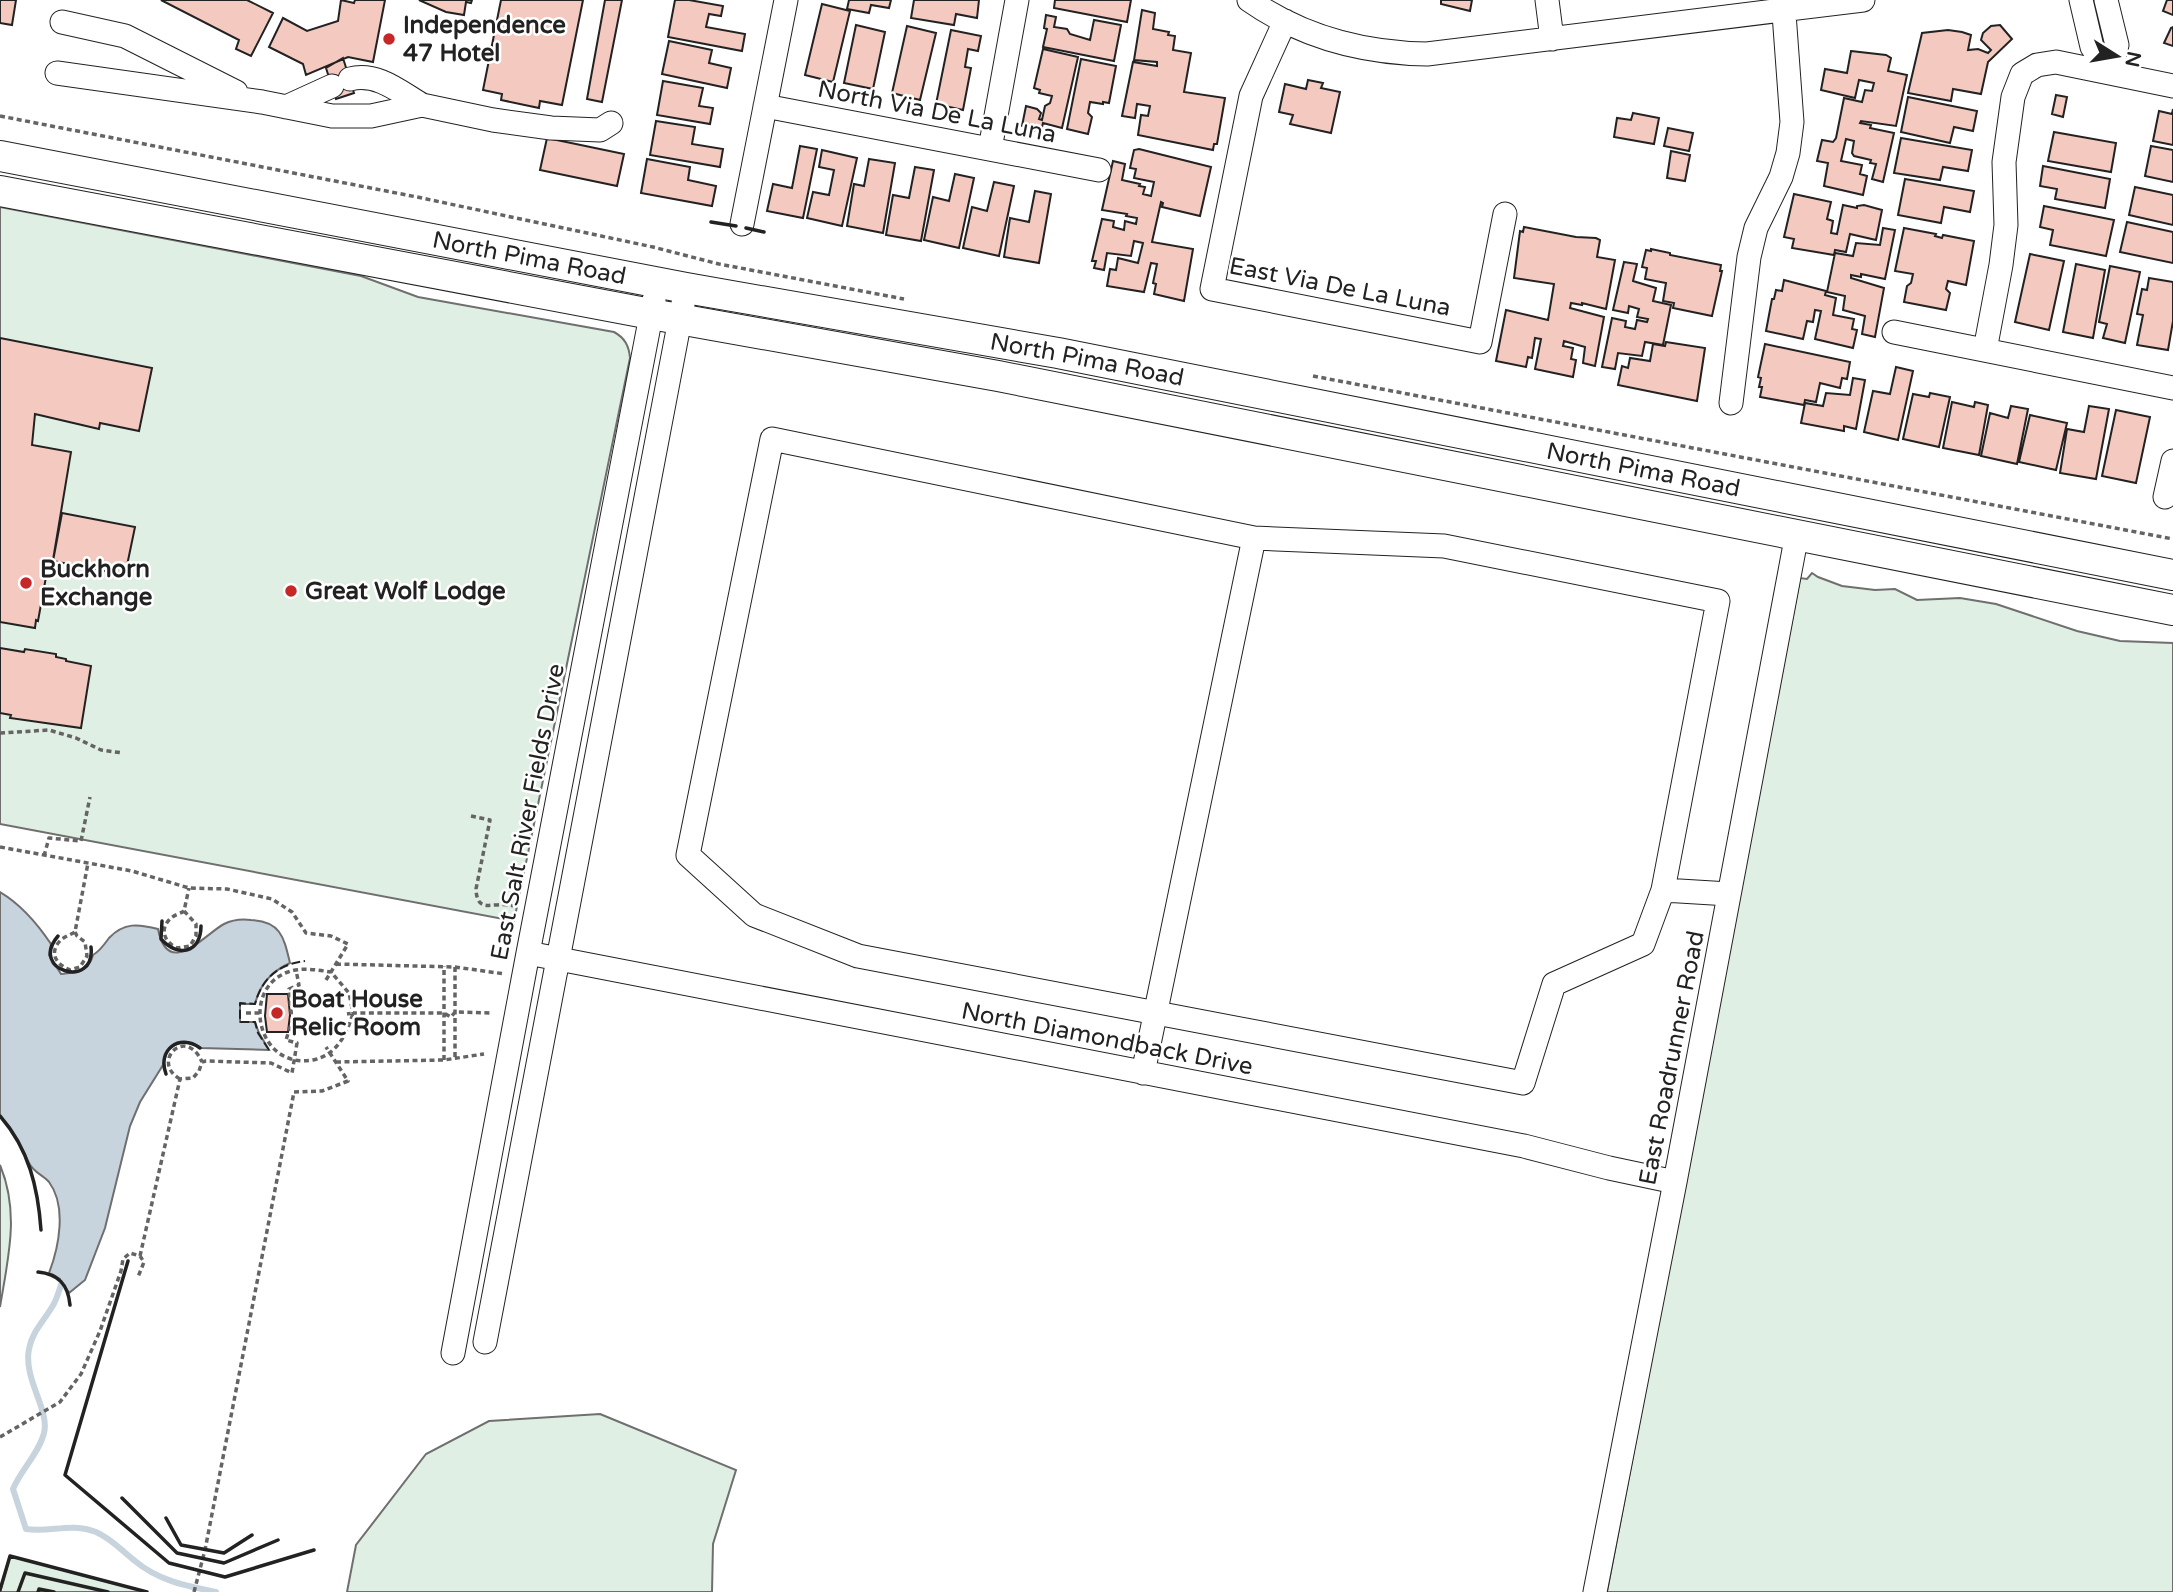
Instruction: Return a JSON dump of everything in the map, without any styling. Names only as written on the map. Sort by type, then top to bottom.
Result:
[{"type":"main road","name":"North Pima Road","points":[[0,156],[656,283],[1058,352],[2173,575]]},
{"type":"main road","points":[[0,174],[18,177],[27,175],[44,164],[59,177],[91,192],[216,216],[231,221],[269,242]]},
{"type":"main road","name":"North Pima Road","points":[[0,191],[666,317],[998,376],[2173,610]]},
{"type":"street","points":[[742,224],[786,0]]},
{"type":"street","points":[[990,149],[1017,0]]},
{"type":"street","points":[[1249,0],[1285,20],[1327,38],[1359,48],[1395,54],[1437,54],[1784,5],[1863,0]]},
{"type":"street","points":[[1547,0],[1552,39]]},
{"type":"street","points":[[2081,0],[2092,47],[2110,73]]},
{"type":"street","points":[[2106,0],[2117,45],[2110,73]]},
{"type":"street","points":[[1731,403],[1749,257],[1756,228],[1781,177],[1788,153],[1792,122],[1784,5]]},
{"type":"street","name":"East Via De La Luna","points":[[1285,20],[1251,96],[1212,289],[1480,342],[1505,214]]},
{"type":"street","points":[[62,22],[125,36],[262,103]]},
{"type":"street","points":[[1984,350],[2006,225],[2005,143],[2013,97],[2022,74],[2037,65],[2056,62],[2173,86]]},
{"type":"street","points":[[57,73],[332,116],[371,116],[422,105]]},
{"type":"street","points":[[286,107],[359,76],[381,80],[422,105],[493,120],[551,128],[600,130],[611,123]]},
{"type":"street","name":"North Via De La Luna","points":[[765,106],[1099,170]]},
{"type":"street","name":"East Salt River Fields Drive","points":[[485,1342],[559,958],[666,317],[656,283]]},
{"type":"street","name":"East Salt River Fields Drive","points":[[453,1353],[528,953],[666,317],[686,288]]},
{"type":"street","points":[[1894,332],[2173,388]]},
{"type":"street","points":[[772,439],[1254,538],[1444,546],[1718,601],[1663,890],[1643,944],[1554,984],[1523,1083],[858,956],[754,915],[688,855],[772,439]]},
{"type":"street","points":[[2165,497],[2173,461]]},
{"type":"street","name":"East Roadrunner Road","points":[[1595,1592],[1797,534]]},
{"type":"street","points":[[1143,1073],[1254,538]]},
{"type":"street","points":[[1663,890],[1730,894]]},
{"type":"street","name":"North Diamondback Drive","points":[[528,953],[1524,1146],[1675,1182]]},
{"type":"path","points":[[0,117],[417,197],[653,247],[719,264],[912,300]]},
{"type":"path","points":[[1310,376],[2173,539]]},
{"type":"path","points":[[0,733],[49,730],[76,738],[101,750],[123,753]]},
{"type":"path","points":[[44,856],[49,838],[81,841],[90,797]]},
{"type":"path","points":[[471,816],[490,820],[475,889],[476,899],[487,907],[503,903],[513,906]]},
{"type":"path","points":[[0,847],[132,871],[189,888],[227,889],[272,898],[292,912],[306,933],[331,936],[348,944],[326,981]]},
{"type":"path","points":[[75,932],[60,940],[55,951],[55,959],[59,965],[70,970],[80,967],[87,956],[85,942],[76,936],[75,932],[88,863]]},
{"type":"path","points":[[184,911],[196,924],[196,936],[190,946],[177,948],[167,942],[164,937],[165,930],[167,922],[184,911],[189,888]]},
{"type":"path","points":[[336,964],[444,966],[499,974]]},
{"type":"path","points":[[444,966],[444,1060]]},
{"type":"path","points":[[455,967],[455,1058]]},
{"type":"path","points":[[202,1062],[271,1063],[292,1073],[297,1043],[286,1040],[292,1021],[289,989],[299,985],[296,970]]},
{"type":"path","points":[[296,970],[331,972],[349,993],[353,1013],[343,1040],[320,1058],[294,1061],[276,1052],[265,1036],[259,1020],[261,1002],[267,989],[279,976],[296,970]]},
{"type":"path","points":[[347,1014],[444,1013],[451,1017],[455,1012]]},
{"type":"path","points":[[455,1012],[492,1013]]},
{"type":"path","points":[[246,1013],[260,1013]]},
{"type":"path","points":[[188,1046],[202,1062],[193,1077],[180,1079],[171,1072],[168,1064],[171,1052],[176,1047],[188,1046]]},
{"type":"path","points":[[194,1592],[205,1550],[294,1092],[322,1091],[348,1081],[326,1047]]},
{"type":"path","points":[[336,1062],[444,1060],[484,1054]]},
{"type":"path","points":[[140,1256],[180,1079]]},
{"type":"path","points":[[0,1437],[60,1402],[81,1374],[100,1331],[121,1271],[122,1259],[130,1253],[140,1256],[144,1262],[138,1276]]},
{"type":"green space","name":"Great Wolf Lodge","points":[[0,207],[361,276],[418,297],[614,332],[624,340],[630,358],[514,921],[0,824]]},
{"type":"green space","points":[[1812,573],[1842,586],[1875,590],[1895,589],[1917,600],[1960,598],[1996,604],[2077,631],[2120,641],[2173,643],[2173,1592],[1607,1592],[1800,578],[1807,579]]},
{"type":"green space","points":[[0,1165],[10,1201],[11,1218],[9,1253],[0,1307]]},
{"type":"green space","points":[[600,1414],[736,1470],[713,1544],[712,1592],[347,1592],[356,1545],[426,1454],[489,1421]]},
{"type":"green space","points":[[10,1556],[147,1592],[0,1592]]},
{"type":"shaded area","points":[[0,892],[22,909],[40,929],[51,944],[49,955],[61,974],[85,968],[109,938],[126,927],[138,925],[158,929],[163,944],[170,951],[178,952],[188,949],[224,924],[241,920],[261,921],[275,927],[286,946],[290,963],[267,979],[255,1004],[240,1004],[240,1022],[255,1022],[269,1050],[200,1048],[183,1042],[167,1051],[163,1065],[140,1102],[130,1126],[105,1228],[85,1280],[69,1293],[60,1279],[49,1273],[60,1227],[55,1192],[49,1182],[31,1166],[0,1116]]},
{"type":"building","points":[[0,0],[16,0],[12,25],[0,23]]},
{"type":"building","points":[[161,0],[247,0],[273,13],[251,56],[236,49],[239,40]]},
{"type":"building","points":[[341,0],[354,3],[355,0],[385,0],[373,62],[348,57],[306,75],[303,64],[269,47],[283,18],[307,31],[338,21]]},
{"type":"building","points":[[419,0],[472,0],[471,3],[466,2],[464,15],[446,12]]},
{"type":"building","points":[[501,0],[583,0],[562,105],[540,101],[539,108],[501,100],[502,94],[483,90]]},
{"type":"building","points":[[605,0],[622,0],[602,102],[587,99]]},
{"type":"building","points":[[675,0],[723,6],[721,16],[709,14],[706,27],[745,34],[742,51],[668,37]]},
{"type":"building","points":[[849,0],[891,0],[889,8],[871,5],[869,13],[847,9]]},
{"type":"building","points":[[914,0],[979,0],[977,18],[956,14],[954,25],[911,18]]},
{"type":"building","points":[[1055,0],[1131,0],[1127,22],[1054,8]]},
{"type":"building","points":[[1441,0],[1472,0],[1470,11],[1441,4]]},
{"type":"building","points":[[2167,0],[2173,0],[2173,15],[2163,11]]},
{"type":"building","points":[[822,4],[850,11],[833,82],[805,75]]},
{"type":"building","points":[[1142,10],[1155,13],[1153,29],[1175,36],[1173,50],[1191,53],[1184,92],[1225,98],[1217,144],[1214,144],[1213,150],[1138,135],[1141,115],[1148,116],[1150,106],[1137,104],[1135,118],[1122,116],[1133,62],[1157,66],[1157,62],[1134,60]]},
{"type":"building","points":[[1046,15],[1056,17],[1054,27],[1067,29],[1070,34],[1090,40],[1094,20],[1121,25],[1114,61],[1043,47],[1047,29],[1044,28]]},
{"type":"building","points":[[856,25],[885,32],[873,89],[844,83]]},
{"type":"building","points":[[2000,25],[2012,39],[1988,62],[1981,94],[1953,89],[1951,101],[1908,93],[1922,33],[1948,30],[1962,32],[1971,35],[1968,50],[1978,49],[1988,53],[1991,50],[1981,40],[1983,33],[1991,26]]},
{"type":"building","points":[[907,26],[936,33],[920,100],[892,93]]},
{"type":"building","points":[[2173,27],[2173,46],[2164,43]]},
{"type":"building","points":[[951,30],[981,36],[978,51],[968,49],[965,67],[971,68],[963,110],[936,104]]},
{"type":"building","points":[[669,41],[712,50],[709,63],[731,68],[727,88],[662,74]]},
{"type":"building","points":[[1043,49],[1078,57],[1062,128],[1043,123],[1042,127],[1038,126],[1034,131],[1022,126],[1026,106],[1037,109],[1041,113],[1039,119],[1042,120],[1045,106],[1050,103],[1052,96],[1039,93],[1040,90],[1034,88]]},
{"type":"building","points":[[1851,51],[1886,55],[1891,58],[1888,71],[1907,75],[1896,126],[1860,123],[1894,133],[1883,182],[1872,179],[1876,164],[1854,156],[1854,141],[1846,139],[1841,161],[1862,165],[1860,174],[1867,176],[1863,195],[1824,186],[1828,163],[1817,161],[1822,140],[1833,142],[1836,138],[1844,98],[1862,102],[1865,90],[1872,91],[1874,83],[1859,80],[1855,98],[1821,90],[1825,69],[1847,73]]},
{"type":"building","points":[[343,58],[354,93],[336,99],[326,68]]},
{"type":"building","points":[[1081,59],[1116,66],[1109,103],[1090,102],[1088,113],[1092,117],[1088,134],[1067,129]]},
{"type":"building","points":[[1308,80],[1323,83],[1321,88],[1340,92],[1331,133],[1290,124],[1293,115],[1279,112],[1285,84],[1306,89]]},
{"type":"building","points":[[663,81],[703,88],[699,106],[713,108],[710,124],[657,115]]},
{"type":"building","points":[[2056,95],[2067,97],[2063,117],[2052,114]]},
{"type":"building","points":[[1908,97],[1977,111],[1973,131],[1954,127],[1950,143],[1901,132]]},
{"type":"building","points":[[2173,109],[2173,145],[2153,141],[2159,111],[2172,114]]},
{"type":"building","points":[[1633,113],[1659,118],[1654,144],[1614,137],[1617,118],[1631,120]]},
{"type":"building","points":[[656,121],[695,127],[692,144],[723,149],[720,167],[650,155]]},
{"type":"building","points":[[1668,128],[1693,133],[1689,151],[1664,146]]},
{"type":"building","points":[[2054,132],[2116,143],[2111,172],[2048,161]]},
{"type":"building","points":[[547,138],[624,154],[617,186],[540,170]]},
{"type":"building","points":[[1901,138],[1972,150],[1968,171],[1943,167],[1940,180],[1894,173]]},
{"type":"building","points":[[800,146],[817,149],[803,218],[767,211],[773,184],[792,188]]},
{"type":"building","points":[[2151,146],[2173,150],[2173,182],[2145,176]]},
{"type":"building","points":[[822,150],[857,158],[842,226],[807,218],[813,192],[829,195],[834,170],[819,167]]},
{"type":"building","points":[[1134,150],[1211,167],[1200,216],[1162,207],[1161,202],[1152,242],[1193,249],[1184,301],[1154,294],[1157,264],[1151,263],[1144,292],[1107,286],[1110,269],[1116,270],[1118,258],[1138,263],[1143,243],[1134,241],[1131,256],[1107,253],[1104,270],[1094,268],[1096,261],[1092,261],[1102,219],[1114,221],[1113,227],[1124,230],[1125,221],[1136,224],[1137,218],[1102,210],[1113,161],[1125,164],[1122,180],[1140,184],[1139,186],[1145,187],[1143,194],[1151,196],[1154,182],[1134,178],[1136,169],[1130,168]]},
{"type":"building","points":[[1671,151],[1690,155],[1685,181],[1667,178]]},
{"type":"building","points":[[647,159],[690,167],[688,180],[716,186],[712,206],[641,193]]},
{"type":"building","points":[[869,159],[895,163],[883,233],[847,226],[854,184],[864,186]]},
{"type":"building","points":[[2043,166],[2110,179],[2105,208],[2055,199],[2057,189],[2040,186]]},
{"type":"building","points":[[915,167],[934,170],[921,241],[886,235],[893,195],[909,198]]},
{"type":"building","points":[[955,174],[974,178],[959,248],[924,240],[933,197],[949,201]]},
{"type":"building","points":[[1905,179],[1974,191],[1970,212],[1944,207],[1941,223],[1898,215]]},
{"type":"building","points":[[994,182],[1014,186],[999,256],[963,248],[972,207],[987,211]]},
{"type":"building","points":[[2135,187],[2173,195],[2173,225],[2129,215]]},
{"type":"building","points":[[1035,191],[1051,194],[1039,263],[1004,257],[1010,218],[1029,222]]},
{"type":"building","points":[[1794,194],[1831,202],[1827,219],[1833,221],[1831,233],[1837,234],[1843,205],[1857,208],[1864,205],[1882,210],[1876,240],[1850,234],[1846,252],[1835,250],[1834,255],[1792,248],[1794,239],[1784,237]]},
{"type":"building","points":[[2044,206],[2114,220],[2106,256],[2050,245],[2053,230],[2040,227]]},
{"type":"building","points":[[2127,222],[2173,232],[2173,263],[2120,252]]},
{"type":"building","points":[[1524,227],[1596,238],[1600,240],[1597,257],[1615,260],[1606,309],[1571,303],[1570,308],[1604,317],[1595,366],[1583,363],[1585,347],[1564,341],[1563,346],[1573,348],[1571,359],[1576,360],[1573,377],[1535,369],[1541,339],[1535,338],[1532,358],[1528,357],[1526,367],[1496,361],[1506,310],[1548,320],[1554,284],[1514,278],[1520,231],[1523,232]]},
{"type":"building","points":[[1883,228],[1895,230],[1885,279],[1861,274],[1861,277],[1851,275],[1851,278],[1884,288],[1875,337],[1862,334],[1865,316],[1843,310],[1845,296],[1827,292],[1835,253],[1853,256],[1856,243],[1880,245]]},
{"type":"building","points":[[1904,228],[1936,234],[1935,236],[1942,238],[1943,235],[1974,241],[1966,285],[1948,281],[1946,289],[1950,293],[1946,310],[1904,302],[1913,274],[1895,271]]},
{"type":"building","points":[[1646,250],[1721,265],[1712,316],[1673,308],[1674,303],[1663,301],[1666,283],[1645,279],[1647,268],[1642,267]]},
{"type":"building","points":[[2030,254],[2064,261],[2049,330],[2015,322]]},
{"type":"building","points":[[1624,262],[1637,264],[1633,281],[1656,288],[1653,301],[1671,305],[1663,345],[1645,342],[1642,356],[1618,353],[1615,369],[1602,367],[1612,318],[1626,321],[1625,327],[1635,329],[1637,320],[1647,322],[1648,319],[1637,317],[1639,309],[1629,306],[1628,313],[1613,310]]},
{"type":"building","points":[[2076,264],[2105,270],[2093,338],[2063,332]]},
{"type":"building","points":[[2110,266],[2140,272],[2125,343],[2103,338],[2107,324],[2099,322]]},
{"type":"building","points":[[2149,278],[2173,282],[2173,321],[2168,350],[2137,345],[2143,315],[2137,314],[2142,289],[2147,290]]},
{"type":"building","points":[[1784,280],[1826,291],[1825,295],[1836,298],[1833,315],[1854,319],[1852,329],[1857,330],[1853,348],[1815,339],[1821,311],[1815,310],[1813,322],[1807,321],[1803,339],[1766,331],[1772,299],[1776,290],[1782,291]]},
{"type":"building","points":[[0,338],[152,368],[139,431],[100,423],[99,429],[35,414],[32,445],[71,452],[52,566],[48,566],[35,628],[0,622]]},
{"type":"building","points":[[1666,342],[1705,348],[1697,401],[1618,385],[1622,366],[1628,368],[1630,358],[1650,361],[1653,344],[1665,346]]},
{"type":"building","points":[[1765,344],[1850,362],[1847,379],[1842,378],[1840,388],[1820,383],[1816,402],[1805,400],[1804,405],[1760,397],[1762,387],[1759,387],[1761,378],[1758,377]]},
{"type":"building","points":[[1896,367],[1913,371],[1898,440],[1864,432],[1873,391],[1890,394]]},
{"type":"building","points":[[1853,378],[1865,380],[1856,429],[1844,426],[1844,431],[1801,423],[1805,403],[1823,406],[1826,393],[1850,395]]},
{"type":"building","points":[[1930,393],[1950,397],[1939,447],[1903,439],[1913,394],[1929,397]]},
{"type":"building","points":[[1952,402],[1974,407],[1975,402],[1988,405],[1979,455],[1943,448]]},
{"type":"building","points":[[2011,406],[2028,409],[2017,464],[1981,456],[1990,413],[2008,418]]},
{"type":"building","points":[[2089,406],[2109,409],[2096,479],[2060,473],[2067,429],[2084,432]]},
{"type":"building","points":[[2116,410],[2150,417],[2136,483],[2102,476]]},
{"type":"building","points":[[2030,415],[2067,423],[2056,470],[2019,462]]},
{"type":"building","points":[[62,513],[135,527],[125,575],[53,561]]},
{"type":"building","points":[[0,648],[56,654],[56,657],[66,661],[91,666],[81,728],[10,718],[11,715],[0,713]]},
{"type":"building","name":"Boat House Relic Room","points":[[267,994],[288,994],[288,1032],[267,1032]]},
{"type":"waterway","points":[[62,1282],[55,1301],[35,1332],[29,1349],[30,1372],[45,1424],[38,1448],[13,1489],[26,1529],[87,1529],[102,1535],[144,1568],[164,1578],[216,1592]]},
{"type":"fence","points":[[269,1050],[258,1033],[255,1022],[240,1022],[240,1003],[255,1004],[262,987],[273,974],[287,965],[305,961]]},
{"type":"wall","points":[[711,222],[736,226]]},
{"type":"wall","points":[[746,228],[764,232]]},
{"type":"wall","points":[[162,921],[161,939],[174,949],[181,950],[193,947],[200,935],[201,926]]},
{"type":"wall","points":[[58,936],[51,948],[51,959],[65,971],[75,972],[84,968],[90,960],[91,947]]},
{"type":"wall","points":[[166,1074],[165,1058],[172,1046],[185,1042],[200,1048]]},
{"type":"wall","points":[[0,1116],[25,1155],[34,1184],[41,1230]]},
{"type":"wall","points":[[128,1261],[65,1475],[169,1563],[225,1577],[314,1550]]},
{"type":"wall","points":[[38,1272],[61,1281],[67,1291],[70,1305]]},
{"type":"wall","points":[[122,1498],[177,1553],[224,1563],[278,1540]]},
{"type":"wall","points":[[166,1518],[181,1545],[224,1553],[252,1535]]},
{"type":"wall","points":[[0,1590],[10,1556],[147,1592]]},
{"type":"wall","points":[[18,1592],[25,1573],[108,1592]]},
{"type":"wall","points":[[38,1592],[39,1589],[54,1592]]},
{"type":"place","name":"Independence 47 Hotel","points":[[389,39]]},
{"type":"place","name":"Buckhorn Exchange","points":[[26,583]]},
{"type":"place","name":"Great Wolf Lodge","points":[[291,591]]},
{"type":"place","name":"Boat House Relic Room","points":[[277,1013]]}]
